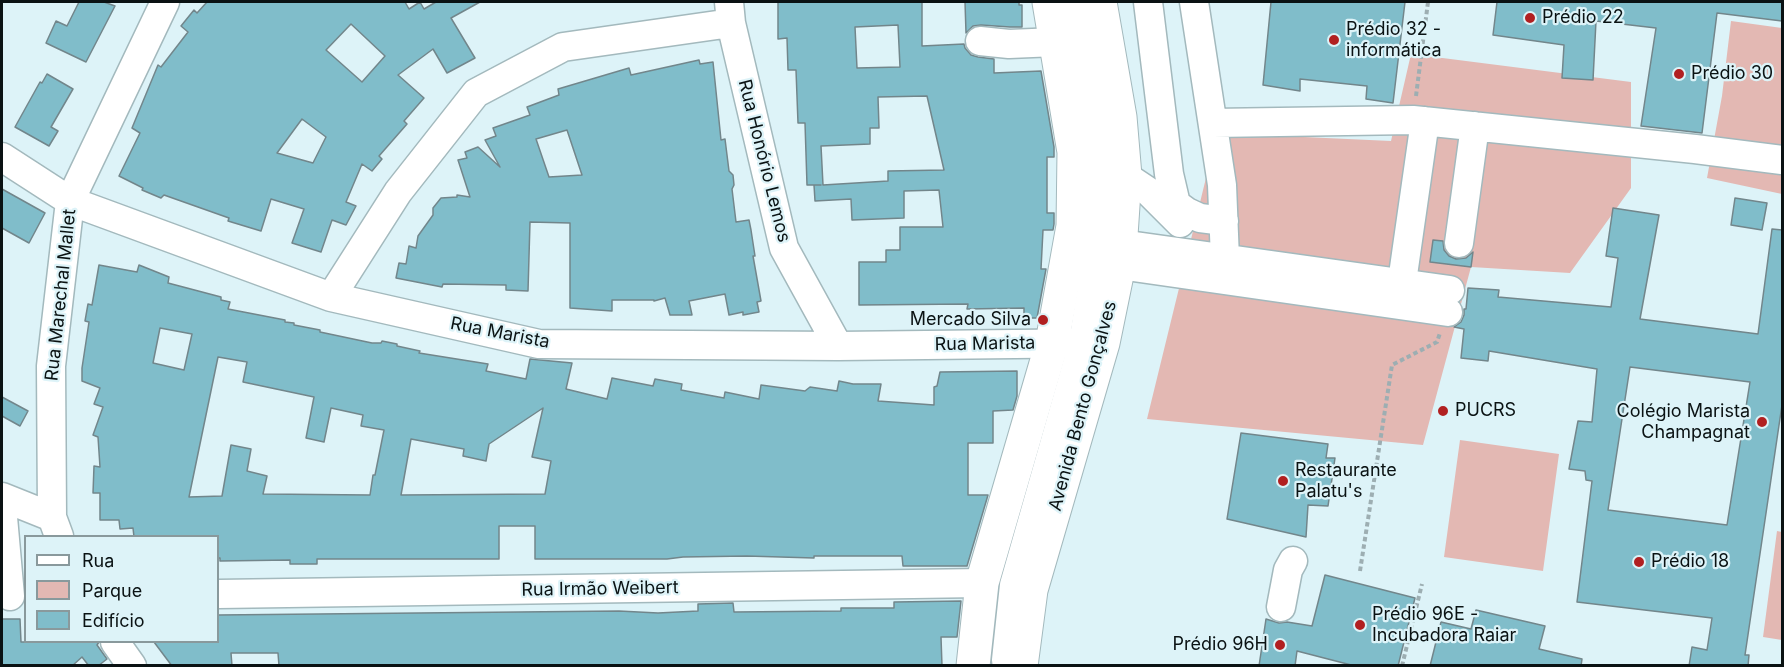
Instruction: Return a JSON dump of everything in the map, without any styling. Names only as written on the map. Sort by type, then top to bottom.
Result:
[{"type":"main road","name":"Avenida Bento Gonçalves","points":[[1021,666],[1031,590],[1080,343],[1073,226],[1074,152],[1049,2]]},
{"type":"main road","name":"Avenida Bento Gonçalves","points":[[974,666],[982,583],[1080,343],[1120,255],[1125,176],[1120,117],[1100,2]]},
{"type":"street","name":"Rua Marechal Mallet","points":[[55,527],[51,366],[70,201],[165,2]]},
{"type":"street","points":[[1006,666],[1014,585],[1080,343],[1101,230],[1100,141],[1078,2]]},
{"type":"street","points":[[1148,2],[1169,174],[1176,204],[1186,212],[1200,218],[1224,221]]},
{"type":"street","points":[[1194,2],[1222,185],[1224,221],[1204,261]]},
{"type":"street","points":[[332,297],[398,192],[476,93],[564,47],[730,12]]},
{"type":"street","name":"Rua Honório Lemos","points":[[730,12],[784,248],[838,346]]},
{"type":"street","points":[[980,41],[1009,44],[1056,42]]},
{"type":"street","points":[[1213,123],[1419,120],[1782,160]]},
{"type":"street","points":[[1400,295],[1419,120]]},
{"type":"street","points":[[1459,243],[1475,126]]},
{"type":"street","name":"Rua Marista","points":[[2,157],[70,201],[332,297],[539,344],[838,346],[1080,343]]},
{"type":"street","points":[[1125,176],[1149,192],[1163,206],[1204,261],[1400,295]]},
{"type":"street","points":[[1120,255],[1204,261],[1400,295],[1449,301]]},
{"type":"street","points":[[1080,343],[1090,299]]},
{"type":"street","points":[[2,497],[55,527]]},
{"type":"street","points":[[2,506],[12,596]]},
{"type":"street","points":[[1281,607],[1288,570],[1293,561]]},
{"type":"street","name":"Rua Irmão Weibert","points":[[219,594],[982,583]]},
{"type":"street","points":[[116,643],[132,666]]},
{"type":"path","points":[[1419,120],[1428,2]]},
{"type":"path","points":[[1360,570],[1392,364],[1437,342],[1449,301]]},
{"type":"path","points":[[1402,666],[1422,584]]},
{"type":"green space","points":[[1731,21],[1782,28],[1782,194],[1707,178],[1722,96]]},
{"type":"green space","points":[[1411,54],[1631,82],[1631,188],[1570,273],[1471,267],[1423,445],[1147,419],[1217,133],[1391,141]]},
{"type":"green space","points":[[1460,440],[1559,454],[1543,571],[1444,557]]},
{"type":"green space","points":[[1777,531],[1782,532],[1782,640],[1763,637]]},
{"type":"building","points":[[79,2],[104,2],[115,6],[86,62],[46,43],[56,21],[67,26]]},
{"type":"building","points":[[207,2],[405,2],[409,9],[420,2],[424,9],[436,2],[480,2],[451,18],[475,58],[447,73],[433,49],[398,75],[424,98],[404,121],[407,124],[379,156],[382,159],[372,171],[362,164],[346,202],[356,206],[346,225],[332,220],[321,252],[292,243],[304,209],[271,199],[261,231],[228,221],[229,218],[164,195],[161,198],[119,176],[140,133],[132,128],[158,65],[161,67],[188,32],[181,26],[194,10],[197,13]],"holes":[[[351,24],[385,56],[362,82],[326,50]],[[302,119],[326,137],[313,163],[277,153]]]},
{"type":"building","points":[[778,2],[922,2],[922,46],[964,44],[971,55],[994,59],[994,73],[1041,71],[1054,147],[1054,157],[1047,157],[1047,213],[1054,213],[1054,224],[1053,230],[1043,230],[1041,269],[1046,269],[1037,318],[1024,318],[1024,308],[967,309],[968,304],[859,305],[859,262],[886,262],[886,250],[900,250],[900,227],[943,227],[939,190],[904,191],[904,218],[852,220],[851,199],[815,201],[814,185],[807,185],[805,123],[798,123],[796,70],[788,70],[787,38],[778,39]],"holes":[[[898,25],[900,67],[857,68],[855,27]],[[927,96],[944,170],[888,171],[888,181],[823,185],[821,146],[870,144],[870,128],[879,128],[878,97]]]},
{"type":"building","points":[[965,2],[1019,2],[1019,5],[1022,5],[1022,27],[981,25],[973,26],[966,33]]},
{"type":"building","name":"Prédio 32 - informática","points":[[1271,2],[1405,2],[1393,103],[1366,99],[1367,86],[1300,79],[1300,91],[1263,85]]},
{"type":"building","points":[[1497,2],[1782,2],[1782,21],[1717,13],[1702,133],[1641,126],[1656,28],[1596,21],[1593,80],[1562,78],[1564,45],[1493,35]]},
{"type":"building","points":[[699,60],[700,64],[713,62],[721,140],[725,139],[729,171],[733,175],[732,189],[736,222],[749,220],[751,230],[761,301],[757,302],[759,312],[729,315],[725,294],[689,301],[692,315],[670,315],[665,298],[654,301],[612,300],[612,311],[570,308],[570,223],[530,222],[528,291],[506,290],[506,285],[443,284],[442,287],[396,278],[399,263],[406,264],[409,246],[416,248],[418,236],[433,215],[433,208],[441,198],[457,197],[457,195],[470,197],[458,160],[467,158],[465,152],[478,147],[500,167],[485,140],[496,136],[493,128],[530,115],[527,107],[559,95],[558,89],[629,68],[631,75]],"holes":[[[567,130],[582,175],[549,177],[536,139]]]},
{"type":"building","points":[[47,74],[73,89],[51,127],[58,131],[49,146],[15,127],[40,82],[42,83]]},
{"type":"building","points":[[2,189],[45,213],[29,243],[2,228]]},
{"type":"building","points":[[1735,198],[1767,203],[1762,230],[1731,225]]},
{"type":"building","name":"Colégio Marista Champagnat","points":[[1613,208],[1659,215],[1640,319],[1758,334],[1772,229],[1782,230],[1782,405],[1745,655],[1749,655],[1748,666],[1689,666],[1692,647],[1707,650],[1712,618],[1577,602],[1592,481],[1586,480],[1585,471],[1569,469],[1578,421],[1592,422],[1597,369],[1489,351],[1488,361],[1461,358],[1464,329],[1454,327],[1461,322],[1464,315],[1468,288],[1499,290],[1498,297],[1611,307],[1618,258],[1606,256]],"holes":[[[1630,367],[1750,382],[1727,525],[1608,510]]]},
{"type":"building","points":[[1433,240],[1443,241],[1444,250],[1456,259],[1466,258],[1473,252],[1471,267],[1430,262]]},
{"type":"building","points":[[99,265],[137,272],[139,265],[169,277],[168,283],[221,297],[221,300],[230,302],[228,309],[285,320],[294,325],[320,330],[320,332],[372,343],[382,341],[397,344],[397,346],[420,351],[419,353],[488,364],[486,371],[526,379],[530,359],[572,363],[566,389],[607,399],[612,378],[653,386],[655,379],[682,384],[681,390],[724,398],[725,392],[759,399],[761,385],[805,391],[810,387],[837,391],[839,381],[853,384],[881,384],[878,401],[934,405],[934,387],[937,386],[940,372],[1017,371],[1017,396],[1013,410],[993,411],[993,443],[968,443],[968,495],[988,495],[967,566],[903,566],[902,556],[535,559],[535,526],[499,526],[499,559],[317,559],[317,564],[290,564],[290,560],[220,561],[219,535],[134,535],[133,528],[120,529],[119,520],[100,520],[100,493],[93,493],[94,466],[100,467],[98,437],[93,435],[103,407],[94,404],[100,388],[82,381],[89,322],[85,321],[88,304],[92,305]],"holes":[[[160,328],[192,334],[184,370],[153,363]],[[218,357],[247,362],[243,382],[314,397],[306,438],[324,442],[331,408],[363,415],[361,426],[384,430],[370,495],[263,494],[267,476],[247,471],[251,449],[231,445],[222,496],[189,497]],[[543,408],[532,457],[551,461],[545,494],[401,495],[411,439],[464,449],[463,456],[486,461],[489,444]]]},
{"type":"building","points":[[2,397],[28,411],[20,426],[2,416]]},
{"type":"building","name":"Restaurante Palatu's","points":[[1241,433],[1328,444],[1326,458],[1335,458],[1328,506],[1308,505],[1306,537],[1227,519]]},
{"type":"building","name":"Prédio 96E - Incubadora Raiar","points":[[1325,575],[1415,598],[1398,666],[1355,666],[1297,651],[1295,666],[1259,666],[1266,619],[1279,623],[1312,626]]},
{"type":"building","points":[[961,601],[957,637],[941,637],[942,666],[279,666],[278,653],[231,653],[232,666],[172,666],[155,643],[219,643],[219,615],[619,611],[658,613],[698,611],[698,604],[733,603],[734,612],[841,611],[841,608],[894,608],[894,602]]},
{"type":"building","points":[[1476,610],[1545,626],[1539,649],[1582,659],[1581,666],[1430,666],[1441,622],[1471,629]]},
{"type":"building","points":[[2,619],[20,619],[21,642],[98,643],[97,645],[107,659],[98,666],[89,666],[82,657],[72,666],[2,666]]},
{"type":"place","name":"Prédio 22","points":[[1530,18]]},
{"type":"place","name":"Prédio 32 - informática","points":[[1334,40]]},
{"type":"place","name":"Prédio 30","points":[[1679,74]]},
{"type":"place","name":"Mercado Silva","points":[[1043,320]]},
{"type":"place","name":"PUCRS","points":[[1443,411]]},
{"type":"place","name":"Colégio Marista Champagnat","points":[[1762,422]]},
{"type":"place","name":"Restaurante Palatu's","points":[[1283,481]]},
{"type":"place","name":"Prédio 18","points":[[1639,562]]},
{"type":"place","name":"Prédio 96E - Incubadora Raiar","points":[[1360,625]]},
{"type":"place","name":"Prédio 96H","points":[[1280,645]]}]
